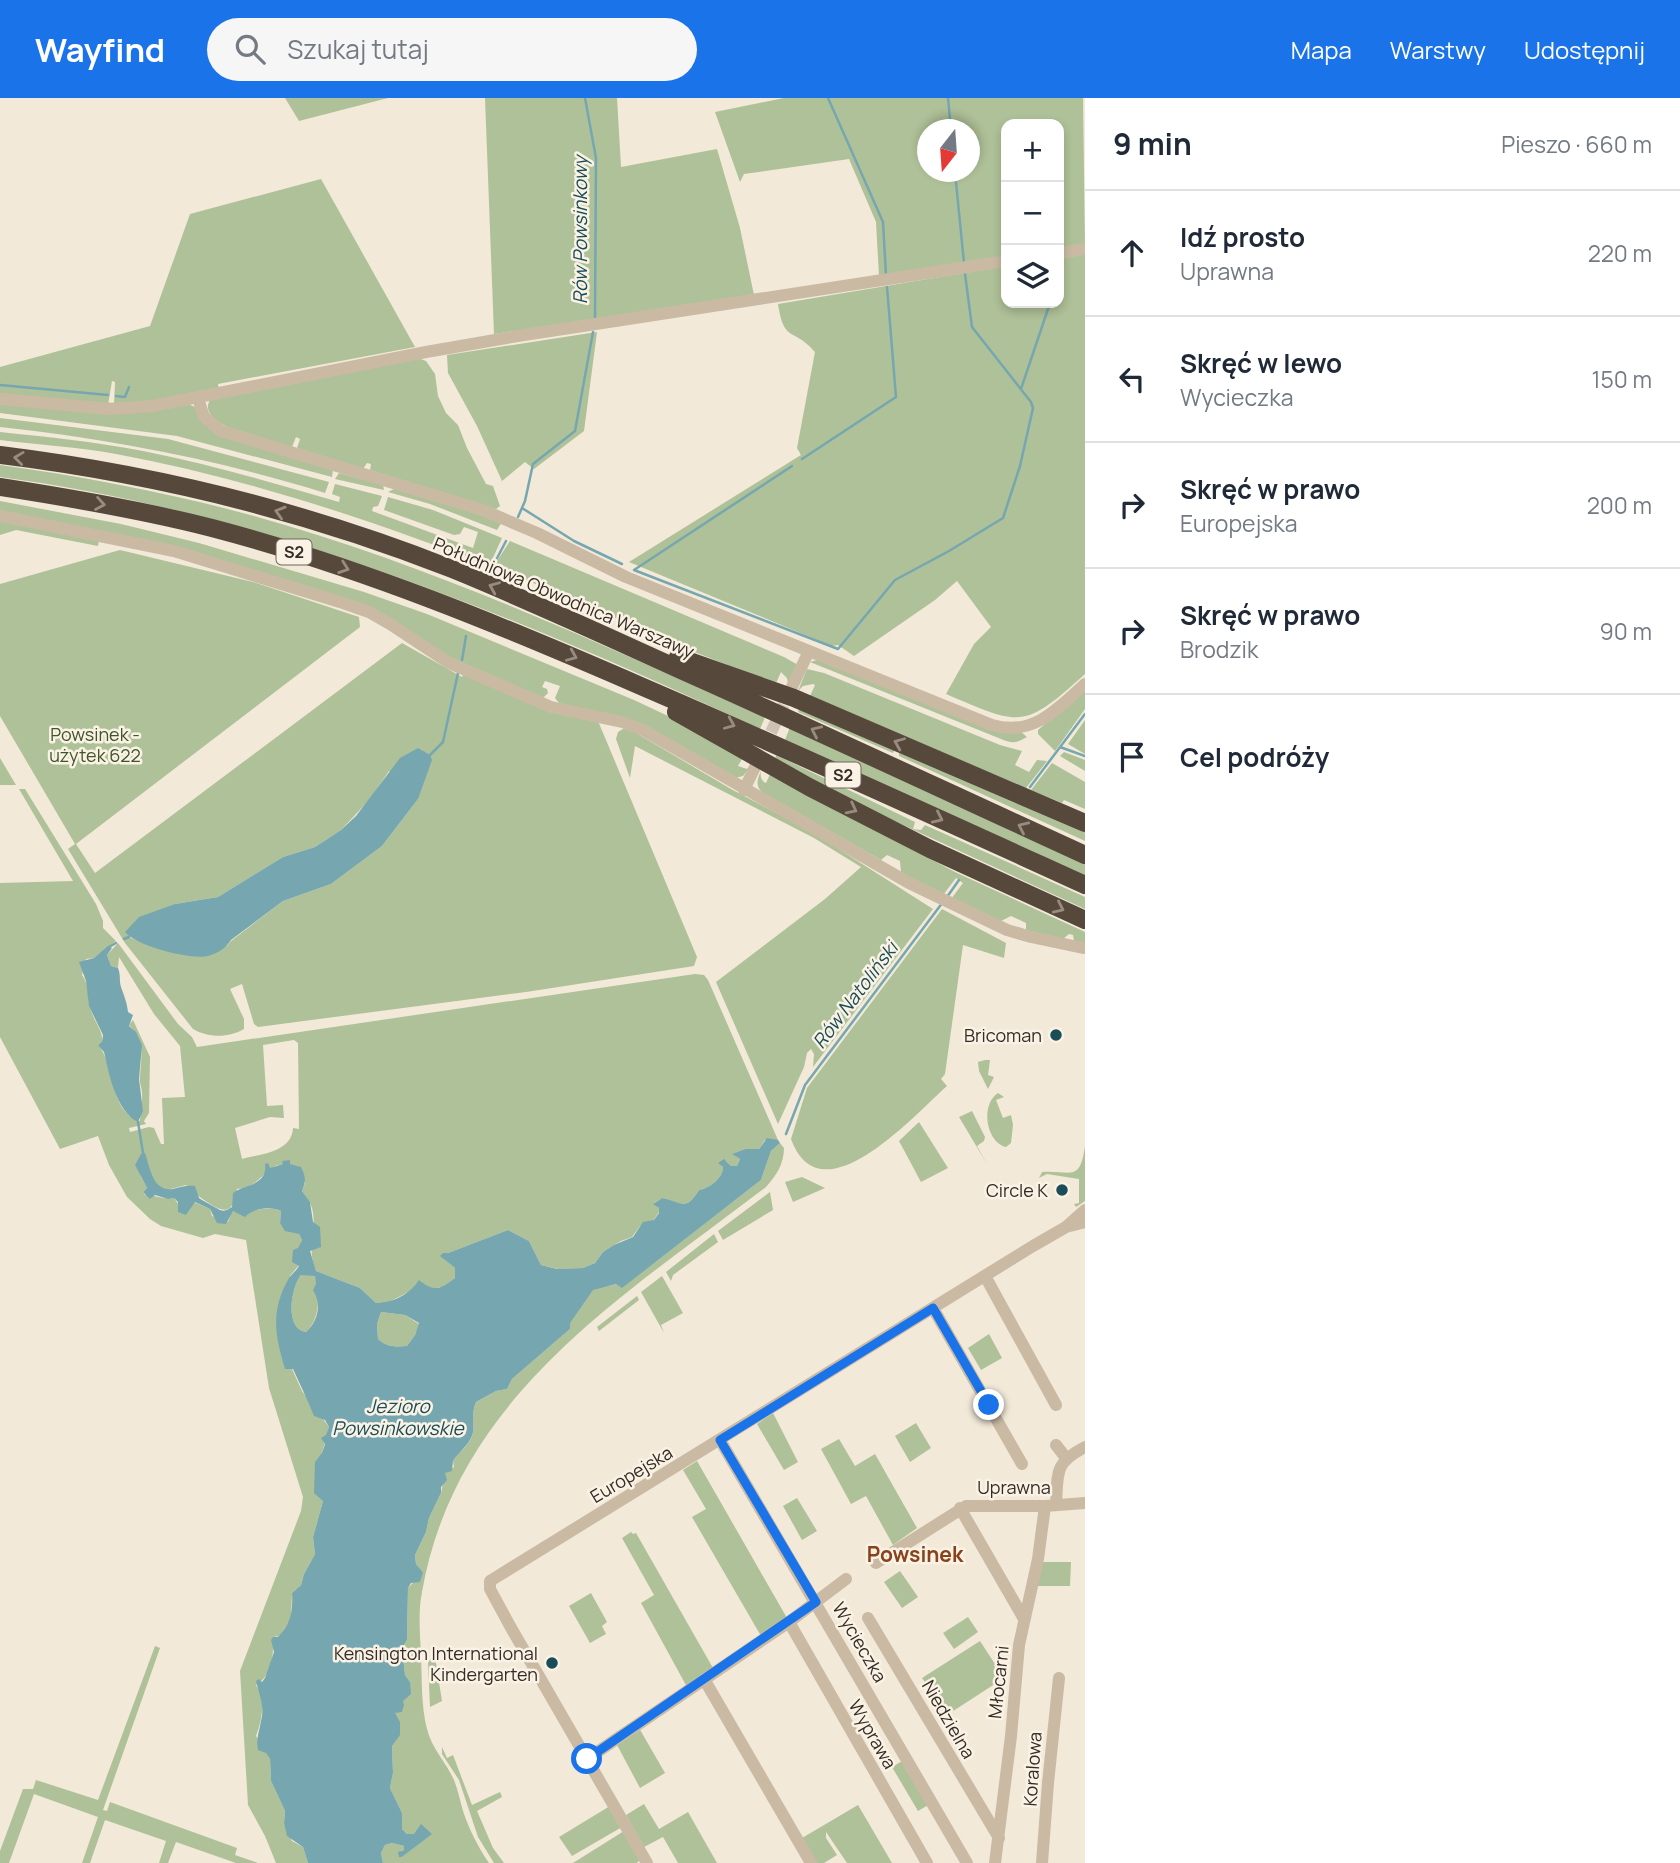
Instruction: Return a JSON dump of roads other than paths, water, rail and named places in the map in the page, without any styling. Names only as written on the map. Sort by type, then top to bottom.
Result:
[{"type":"highway","name":"Południowa Obwodnica Warszawy","points":[[0,455],[112,472],[271,509],[450,568],[604,633],[1085,855]]},
{"type":"highway","name":"S2","points":[[0,487],[160,515],[285,549],[445,604],[774,743],[1085,885]]},
{"type":"highway","points":[[604,633],[794,698],[1085,823]]},
{"type":"highway","points":[[600,668],[809,787],[930,849],[1085,920]]},
{"type":"street","points":[[1064,252],[1085,249]]},
{"type":"street","points":[[0,399],[110,409],[153,406],[524,335],[1001,262]]},
{"type":"street","points":[[198,398],[204,417],[221,430],[483,510],[626,577],[977,719],[1005,728],[1028,726],[1043,720],[1085,684]]},
{"type":"street","points":[[0,516],[174,551],[356,607],[390,624],[449,663],[551,707],[622,722],[643,730],[909,883],[1007,930],[1083,948]]},
{"type":"street","points":[[792,689],[808,651]]},
{"type":"street","points":[[744,790],[756,765]]},
{"type":"street","name":"Europejska","points":[[647,1863],[501,1610],[490,1589],[490,1581],[1066,1227],[1085,1210]]},
{"type":"street","name":"Europejska","points":[[1066,1227],[1085,1222]]},
{"type":"street","points":[[985,1276],[1056,1405]]},
{"type":"street","points":[[933,1308],[1022,1464]]},
{"type":"street","name":"Wycieczka","points":[[720,1440],[967,1863]]},
{"type":"street","points":[[1056,1445],[1066,1458],[1085,1447]]},
{"type":"street","name":"Młocarni","points":[[995,1863],[1019,1645],[1059,1471],[1066,1458]]},
{"type":"street","name":"Uprawna","points":[[876,1563],[960,1508],[983,1504],[1085,1503]]},
{"type":"street","points":[[960,1508],[1024,1619]]},
{"type":"street","points":[[587,1759],[789,1622],[846,1579]]},
{"type":"street","name":"Niedzielna","points":[[868,1618],[999,1838]]},
{"type":"street","name":"Wyprawa","points":[[789,1622],[927,1863]]},
{"type":"street","name":"Koralowa","points":[[1042,1863],[1059,1678]]},
{"type":"street","points":[[704,1679],[811,1863]]},
{"type":"water","points":[[418,748],[430,755],[432,760],[418,799],[382,846],[331,884],[283,901],[221,950],[208,956],[189,956],[164,951],[140,942],[125,932],[139,917],[175,904],[218,897],[283,857],[315,847],[341,830],[356,816],[400,758]]},
{"type":"water","points":[[108,946],[112,948],[107,955],[111,966],[118,968],[128,1012],[133,1015],[129,1026],[136,1032],[142,1045],[139,1079],[143,1111],[138,1122],[130,1117],[119,1101],[104,1052],[98,1045],[102,1042],[103,1035],[89,1006],[86,981],[79,962],[94,958]]},
{"type":"water","name":"Jezioro Powsinkowskie","points":[[767,1138],[780,1143],[771,1151],[761,1180],[622,1288],[616,1284],[593,1290],[570,1323],[570,1329],[512,1379],[507,1389],[496,1391],[476,1402],[472,1436],[453,1461],[452,1471],[445,1473],[447,1480],[441,1487],[441,1493],[415,1555],[416,1564],[423,1572],[420,1582],[411,1583],[408,1588],[407,1640],[402,1648],[405,1675],[410,1682],[411,1694],[403,1701],[402,1712],[395,1713],[400,1722],[400,1735],[392,1746],[393,1773],[390,1788],[402,1813],[402,1829],[407,1834],[414,1834],[421,1824],[432,1834],[402,1857],[399,1857],[398,1852],[404,1850],[404,1846],[392,1843],[385,1845],[381,1853],[383,1863],[308,1863],[303,1847],[287,1836],[285,1811],[271,1781],[270,1759],[266,1753],[258,1750],[262,1711],[256,1681],[259,1679],[262,1682],[265,1678],[274,1652],[271,1640],[278,1637],[288,1622],[292,1593],[301,1585],[315,1554],[313,1537],[323,1501],[314,1493],[315,1462],[325,1444],[321,1438],[326,1435],[329,1427],[325,1420],[314,1416],[293,1369],[285,1369],[276,1323],[283,1290],[299,1266],[292,1262],[293,1250],[298,1248],[302,1240],[299,1234],[285,1231],[280,1223],[281,1211],[277,1209],[257,1210],[245,1217],[233,1211],[226,1224],[217,1223],[210,1209],[195,1202],[186,1215],[178,1212],[178,1202],[174,1198],[155,1195],[150,1199],[143,1192],[147,1188],[135,1165],[141,1154],[145,1153],[153,1178],[161,1187],[173,1189],[195,1186],[199,1198],[224,1211],[232,1207],[233,1193],[263,1177],[265,1164],[268,1163],[270,1168],[290,1160],[290,1164],[303,1170],[305,1179],[302,1191],[310,1202],[313,1222],[320,1227],[321,1247],[310,1251],[316,1271],[360,1288],[376,1303],[400,1297],[411,1290],[419,1280],[433,1288],[445,1285],[455,1278],[455,1268],[440,1256],[443,1253],[508,1230],[529,1241],[541,1265],[557,1269],[583,1268],[595,1263],[603,1252],[614,1245],[633,1237],[643,1222],[654,1220],[659,1208],[653,1204],[662,1198],[687,1203],[699,1190],[718,1179],[723,1167],[718,1163],[724,1159],[731,1166],[737,1166],[740,1159],[732,1154],[745,1149],[759,1149]],"holes":[[[301,1275],[315,1276],[316,1284],[313,1290],[317,1312],[306,1332],[299,1329],[292,1316],[292,1298]],[[381,1312],[405,1315],[419,1323],[407,1346],[391,1346],[378,1339],[377,1324]]]},
{"type":"waterway","name":"Rów Powsinkowy","points":[[585,98],[596,158],[595,321]]},
{"type":"waterway","points":[[828,98],[883,222],[886,275]]},
{"type":"waterway","points":[[948,98],[950,119]]},
{"type":"waterway","points":[[956,182],[964,263]]},
{"type":"waterway","points":[[634,570],[838,649],[895,580],[1003,518],[1020,466],[1033,408],[972,327],[965,274]]},
{"type":"waterway","points":[[802,459],[896,397],[887,287]]},
{"type":"waterway","points":[[1021,389],[1048,308]]},
{"type":"waterway","name":"Rów Powsinkowy","points":[[518,517],[525,501],[533,464],[575,431],[593,332]]},
{"type":"waterway","points":[[0,385],[108,395]]},
{"type":"waterway","points":[[116,396],[125,397],[129,387]]},
{"type":"waterway","points":[[634,570],[792,466]]},
{"type":"waterway","points":[[522,508],[574,541],[622,564]]},
{"type":"waterway","name":"Rów Powsinkowy","points":[[494,564],[506,541]]},
{"type":"waterway","name":"Rów Powsinkowy","points":[[462,660],[466,636]]},
{"type":"waterway","name":"Rów Powsinkowy","points":[[430,755],[443,742],[458,673]]},
{"type":"waterway","name":"Rów Natoliński","points":[[1030,787],[1085,714]]},
{"type":"waterway","points":[[1060,747],[1085,756]]},
{"type":"waterway","name":"Rów Natoliński","points":[[947,897],[959,880]]},
{"type":"waterway","name":"Rów Natoliński","points":[[786,1134],[805,1085],[943,902]]},
{"type":"waterway","points":[[124,939],[129,937]]},
{"type":"waterway","points":[[109,947],[116,943]]},
{"type":"waterway","points":[[138,1122],[143,1153]]},
{"type":"tunnel","points":[[756,765],[791,689]]},
{"type":"place","name":"Bricoman","points":[[1056,1035]]},
{"type":"place","name":"Circle K","points":[[1062,1190]]},
{"type":"place","name":"Kensington International Kindergarten","points":[[552,1663]]},
{"type":"district","name":"Powsinek","points":[[915,1554]]},
{"type":"park label","name":"Powsinek - użytek 622","points":[[95,744]]}]
